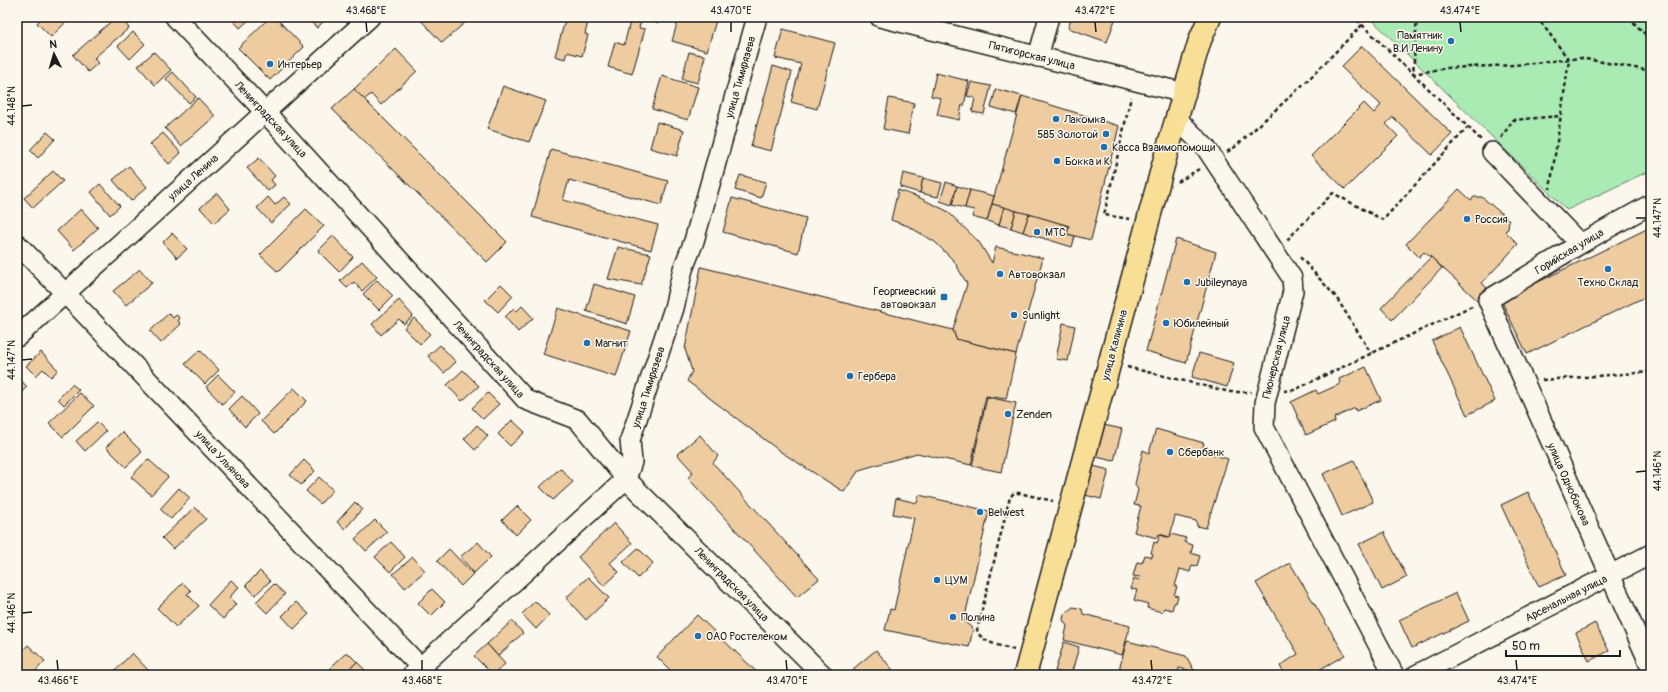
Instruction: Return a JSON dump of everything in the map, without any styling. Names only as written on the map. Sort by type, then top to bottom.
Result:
[{"type":"main road","name":"улица Калинина","points":[[1027,665],[1176,118],[1200,40],[1210,17]]},
{"type":"street","name":"Ленинградская улица","points":[[175,17],[265,112],[526,400],[578,420],[626,479],[823,675]]},
{"type":"street","name":"улица Ленина","points":[[17,337],[370,17]]},
{"type":"street","name":"улица Тимирязева","points":[[626,479],[632,462],[630,440],[674,308],[683,269],[694,241],[757,17]]},
{"type":"street","name":"Пятигорская улица","points":[[880,17],[1184,93]]},
{"type":"street","points":[[1038,57],[1048,17]]},
{"type":"street","name":"Пионерская улица","points":[[1176,118],[1206,148],[1292,278],[1293,291],[1265,403],[1264,427],[1394,675]]},
{"type":"street","points":[[1492,152],[1580,244]]},
{"type":"street","name":"Горийская улица","points":[[1488,300],[1580,244],[1651,204]]},
{"type":"street","name":"улица Ульянова","points":[[17,244],[65,292],[420,672]]},
{"type":"street","name":"улица Однобокова","points":[[1488,300],[1609,576],[1651,667]]},
{"type":"street","points":[[420,672],[626,479]]},
{"type":"street","name":"Арсенальная улица","points":[[1416,675],[1651,554]]},
{"type":"path","points":[[1275,252],[1333,192],[1383,220],[1468,128],[1354,17]]},
{"type":"path","points":[[1413,74],[1417,17]]},
{"type":"path","points":[[1537,17],[1569,60],[1547,210]]},
{"type":"path","points":[[1628,17],[1651,40]]},
{"type":"path","points":[[1413,74],[1446,68],[1580,58],[1651,71]]},
{"type":"path","points":[[1492,152],[1513,120],[1560,116]]},
{"type":"path","points":[[1296,252],[1336,297],[1371,353]]},
{"type":"path","points":[[1109,362],[1230,392],[1267,393],[1294,390],[1464,308],[1488,300]]},
{"type":"path","points":[[1524,382],[1651,372]]},
{"type":"path","points":[[1027,665],[984,640],[979,636],[977,630],[1010,497],[1014,493],[1019,493],[1070,506]]},
{"type":"green space","points":[[1369,17],[1651,17],[1651,170],[1567,210]]},
{"type":"building","points":[[43,17],[71,17],[51,37],[37,23]]},
{"type":"building","points":[[89,17],[102,17],[96,23]]},
{"type":"building","points":[[116,17],[120,17],[129,28],[94,58],[98,63],[88,72],[73,55]]},
{"type":"building","points":[[230,17],[252,17],[240,28]]},
{"type":"building","name":"Интерьер","points":[[270,17],[275,17],[304,47],[270,80],[238,48]]},
{"type":"building","points":[[306,17],[328,17],[317,28]]},
{"type":"building","points":[[418,17],[471,17],[442,43]]},
{"type":"building","points":[[566,17],[578,17],[578,19],[588,22],[585,34],[588,35],[582,56],[567,52],[565,59],[555,56]]},
{"type":"building","points":[[628,17],[660,17],[658,23],[642,19],[639,28],[645,29],[632,74],[608,67],[615,42],[624,45],[631,18]]},
{"type":"building","points":[[679,17],[717,17],[707,51],[672,41]]},
{"type":"building","points":[[1072,17],[1116,17],[1107,42],[1068,28]]},
{"type":"building","points":[[783,29],[835,43],[817,109],[791,102],[801,64],[775,58]]},
{"type":"building","points":[[133,32],[145,44],[130,59],[118,46]]},
{"type":"building","points":[[1362,46],[1452,134],[1432,155],[1393,117],[1386,124],[1398,136],[1345,189],[1311,156],[1364,103],[1374,113],[1381,105],[1341,67]]},
{"type":"building","points":[[396,49],[417,71],[381,105],[371,94],[364,100],[354,89]]},
{"type":"building","points":[[154,52],[171,70],[155,85],[138,66]]},
{"type":"building","points":[[689,52],[705,56],[698,83],[682,79]]},
{"type":"building","points":[[773,66],[792,72],[771,151],[751,146]]},
{"type":"building","points":[[173,72],[196,97],[189,103],[166,79]]},
{"type":"building","points":[[936,73],[969,81],[964,106],[962,105],[959,120],[937,115],[941,98],[931,96]]},
{"type":"building","points":[[662,76],[698,87],[688,120],[652,109]]},
{"type":"building","points":[[971,82],[991,86],[984,114],[972,112],[975,98],[967,96]]},
{"type":"building","points":[[503,86],[546,101],[529,142],[487,129]]},
{"type":"building","points":[[354,89],[507,242],[487,262],[332,109]]},
{"type":"building","points":[[996,89],[1022,96],[1016,114],[991,107]]},
{"type":"building","name":"Бокка и К","points":[[1022,96],[1119,126],[1091,240],[1067,234],[1069,226],[992,204]]},
{"type":"building","points":[[198,98],[215,116],[181,146],[165,128]]},
{"type":"building","points":[[889,98],[914,103],[908,134],[883,129]]},
{"type":"building","points":[[657,122],[684,130],[677,156],[650,148]]},
{"type":"building","points":[[47,132],[55,139],[38,158],[30,150]]},
{"type":"building","points":[[163,133],[181,153],[169,164],[150,144]]},
{"type":"building","points":[[551,149],[668,181],[661,205],[569,180],[563,200],[658,225],[651,250],[532,217]]},
{"type":"building","points":[[259,158],[275,176],[271,180],[275,185],[268,191],[247,168]]},
{"type":"building","points":[[129,166],[147,187],[131,201],[113,180]]},
{"type":"building","points":[[53,171],[63,181],[33,208],[24,198]]},
{"type":"building","points":[[903,173],[923,178],[920,193],[900,187]]},
{"type":"building","points":[[740,175],[766,182],[761,198],[735,190]]},
{"type":"building","points":[[923,178],[942,183],[938,197],[920,193]]},
{"type":"building","points":[[946,182],[957,186],[952,205],[940,201]]},
{"type":"building","points":[[100,184],[120,206],[110,215],[91,192]]},
{"type":"building","points":[[957,186],[970,190],[965,208],[952,205]]},
{"type":"building","points":[[1459,189],[1471,200],[1474,197],[1482,197],[1509,220],[1508,229],[1505,231],[1518,244],[1482,283],[1488,289],[1477,300],[1431,257],[1424,252],[1419,257],[1406,244]]},
{"type":"building","name":"Автовокзал","points":[[898,190],[918,197],[947,211],[979,242],[992,263],[996,247],[1043,258],[1016,354],[956,339],[953,330],[967,284],[954,261],[935,242],[908,226],[891,220]]},
{"type":"building","points":[[970,190],[994,196],[987,221],[972,217],[974,210],[965,208]]},
{"type":"building","points":[[217,193],[230,209],[214,223],[200,208]]},
{"type":"building","points":[[268,197],[275,205],[284,197],[291,204],[271,223],[257,208]]},
{"type":"building","points":[[732,198],[806,218],[798,253],[723,232]]},
{"type":"building","points":[[992,204],[1004,207],[999,225],[987,221]]},
{"type":"building","points":[[1004,207],[1016,211],[1011,228],[999,225]]},
{"type":"building","points":[[81,209],[98,228],[74,250],[57,231]]},
{"type":"building","points":[[306,209],[324,226],[278,272],[260,255]]},
{"type":"building","points":[[1016,211],[1029,214],[1023,232],[1011,228]]},
{"type":"building","points":[[1029,214],[1069,226],[1067,234],[1075,236],[1072,247],[1023,232]]},
{"type":"building","points":[[1651,227],[1651,294],[1527,354],[1501,300]]},
{"type":"building","points":[[172,233],[187,249],[177,258],[163,242]]},
{"type":"building","points":[[333,236],[353,257],[339,272],[318,251]]},
{"type":"building","points":[[1176,239],[1216,252],[1186,363],[1146,351]]},
{"type":"building","points":[[618,247],[651,254],[641,285],[608,279]]},
{"type":"building","points":[[1431,257],[1442,268],[1392,320],[1381,308]]},
{"type":"building","points":[[362,261],[377,277],[362,291],[354,282],[347,288],[340,281]]},
{"type":"building","name":"Гербера","points":[[701,267],[953,330],[956,339],[1016,354],[1006,399],[986,396],[971,465],[917,453],[859,470],[844,492],[781,452],[687,381],[692,371],[685,349]]},
{"type":"building","points":[[140,269],[152,283],[126,305],[113,291]]},
{"type":"building","points":[[377,280],[393,296],[379,310],[363,294]]},
{"type":"building","points":[[501,284],[513,296],[498,312],[485,300]]},
{"type":"building","points":[[594,284],[635,297],[627,324],[586,311]]},
{"type":"building","points":[[399,300],[413,316],[404,324],[399,319],[381,335],[372,324]]},
{"type":"building","points":[[522,306],[533,318],[518,332],[505,317],[514,308],[517,311]]},
{"type":"building","name":"Магнит","points":[[558,308],[631,331],[616,377],[543,354]]},
{"type":"building","points":[[169,313],[173,318],[176,315],[180,318],[178,321],[181,324],[161,343],[150,331]]},
{"type":"building","points":[[414,318],[430,334],[420,344],[404,328]]},
{"type":"building","points":[[1063,323],[1075,326],[1068,361],[1056,359]]},
{"type":"building","points":[[1460,327],[1495,401],[1467,415],[1432,341]]},
{"type":"building","points":[[440,345],[456,362],[444,373],[428,356]]},
{"type":"building","points":[[200,350],[219,370],[205,384],[185,364]]},
{"type":"building","points":[[41,352],[58,370],[51,377],[43,369],[36,376],[26,366]]},
{"type":"building","points":[[1199,353],[1234,363],[1227,387],[1192,377]]},
{"type":"building","points":[[1366,367],[1381,400],[1356,411],[1355,408],[1334,418],[1335,422],[1306,435],[1291,402],[1316,390],[1318,394],[1340,384],[1339,379]]},
{"type":"building","points":[[463,370],[479,386],[462,401],[447,385]]},
{"type":"building","points":[[218,375],[235,392],[222,404],[206,387]]},
{"type":"building","points":[[17,376],[27,387],[17,396]]},
{"type":"building","points":[[72,384],[79,390],[64,405],[58,399]]},
{"type":"building","points":[[294,388],[307,401],[274,434],[261,421]]},
{"type":"building","points":[[80,393],[94,406],[63,437],[49,423]]},
{"type":"building","points":[[488,393],[499,404],[483,419],[472,408]]},
{"type":"building","points":[[242,396],[258,414],[245,427],[229,409]]},
{"type":"building","points":[[987,397],[1016,403],[1001,472],[972,466]]},
{"type":"building","points":[[512,420],[525,432],[510,446],[498,434]]},
{"type":"building","points":[[97,422],[106,431],[85,451],[76,441]]},
{"type":"building","points":[[477,425],[488,436],[475,450],[464,439]]},
{"type":"building","points":[[1104,425],[1122,429],[1114,461],[1096,457]]},
{"type":"building","points":[[1156,429],[1204,443],[1202,451],[1228,459],[1206,528],[1197,526],[1196,521],[1175,516],[1170,537],[1159,534],[1157,538],[1134,532],[1141,506],[1134,505],[1138,490],[1135,484],[1143,450],[1149,453]]},
{"type":"building","points":[[122,432],[142,452],[126,467],[106,447]]},
{"type":"building","points":[[700,435],[718,456],[713,463],[819,579],[797,597],[688,478],[693,472],[677,454]]},
{"type":"building","points":[[148,459],[168,477],[151,495],[131,477]]},
{"type":"building","points":[[304,460],[315,471],[301,485],[290,475]]},
{"type":"building","points":[[1354,460],[1373,502],[1342,516],[1323,474]]},
{"type":"building","points":[[1093,466],[1109,470],[1101,499],[1085,495]]},
{"type":"building","points":[[560,468],[573,482],[553,500],[540,487]]},
{"type":"building","points":[[319,477],[333,490],[320,504],[306,491]]},
{"type":"building","points":[[179,488],[190,498],[171,519],[160,509]]},
{"type":"building","points":[[1528,492],[1566,575],[1539,587],[1501,505]]},
{"type":"building","name":"ЦУМ","points":[[919,495],[989,511],[964,621],[973,629],[969,647],[885,630],[890,609],[894,610],[914,518],[893,514],[896,498],[917,503]]},
{"type":"building","points":[[355,502],[362,509],[345,529],[337,522]]},
{"type":"building","points":[[517,506],[531,520],[516,535],[502,520]]},
{"type":"building","points":[[195,507],[206,519],[173,549],[162,538]]},
{"type":"building","points":[[375,520],[387,532],[366,551],[355,539]]},
{"type":"building","points":[[614,523],[632,543],[610,563],[619,572],[604,586],[578,557]]},
{"type":"building","points":[[1384,532],[1407,577],[1382,590],[1359,544]]},
{"type":"building","points":[[1171,534],[1186,538],[1184,542],[1193,545],[1191,553],[1200,556],[1197,566],[1192,565],[1190,572],[1180,569],[1175,586],[1177,587],[1174,595],[1178,596],[1176,603],[1174,603],[1172,610],[1164,608],[1162,612],[1147,608],[1148,604],[1134,600],[1137,590],[1131,589],[1134,578],[1139,580],[1140,577],[1133,576],[1137,562],[1142,563],[1145,555],[1152,557],[1153,554],[1151,553],[1154,542],[1157,543],[1160,535],[1170,538]]},
{"type":"building","points":[[391,542],[405,557],[390,572],[375,557]]},
{"type":"building","points":[[478,542],[491,557],[474,573],[460,557]]},
{"type":"building","points":[[638,548],[653,563],[638,578],[623,562]]},
{"type":"building","points":[[449,549],[473,574],[461,586],[437,561]]},
{"type":"building","points":[[413,557],[425,571],[405,588],[393,574]]},
{"type":"building","points":[[1290,563],[1345,655],[1310,675],[1285,675],[1280,666],[1298,654],[1256,583]]},
{"type":"building","points":[[260,571],[270,581],[255,595],[246,585]]},
{"type":"building","points":[[588,577],[609,598],[586,620],[566,598]]},
{"type":"building","points":[[231,580],[239,587],[229,598],[236,604],[223,619],[208,605]]},
{"type":"building","points":[[183,583],[191,591],[187,594],[199,606],[176,627],[157,608]]},
{"type":"building","points":[[274,584],[285,594],[267,613],[256,602]]},
{"type":"building","points":[[432,589],[445,602],[431,616],[418,603]]},
{"type":"building","points":[[1456,593],[1469,621],[1412,648],[1399,620]]},
{"type":"building","points":[[535,601],[549,615],[536,629],[522,614]]},
{"type":"building","points":[[296,602],[309,614],[294,629],[282,616]]},
{"type":"building","points":[[1073,607],[1082,609],[1083,614],[1130,626],[1122,655],[1064,640],[1067,626],[1063,620],[1064,614]]},
{"type":"building","name":"ОАО Ростелеком","points":[[697,615],[760,675],[675,675],[657,657]]},
{"type":"building","points":[[512,621],[523,633],[498,656],[487,644]]},
{"type":"building","points":[[1595,623],[1609,651],[1589,661],[1576,633]]},
{"type":"building","points":[[1127,641],[1186,656],[1195,672],[1179,668],[1177,675],[1127,675],[1118,673]]},
{"type":"building","points":[[1064,642],[1079,647],[1071,675],[1055,671]]},
{"type":"building","points":[[487,644],[505,664],[493,675],[474,656]]},
{"type":"building","points":[[28,645],[45,661],[32,675],[17,675],[17,657]]},
{"type":"building","points":[[876,650],[897,675],[859,675],[853,669]]},
{"type":"building","points":[[347,652],[357,662],[343,675],[337,675],[330,668]]},
{"type":"building","points":[[132,653],[148,670],[144,675],[134,675],[133,673],[131,675],[111,675]]},
{"type":"building","points":[[357,662],[368,673],[366,675],[343,675]]},
{"type":"place","name":"Памятник В.И Ленину","points":[[1451,41]]},
{"type":"place","name":"Интерьер","points":[[270,64]]},
{"type":"place","name":"Лакомка","points":[[1056,119]]},
{"type":"place","name":"585 Золотой","points":[[1106,134]]},
{"type":"place","name":"Касса Взаимопомощи","points":[[1104,147]]},
{"type":"place","name":"Бокка и К","points":[[1057,161]]},
{"type":"place","name":"Россия","points":[[1467,219]]},
{"type":"place","name":"МТС","points":[[1037,232]]},
{"type":"place","name":"Техно Склад","points":[[1608,269]]},
{"type":"place","name":"Автовокзал","points":[[1000,274]]},
{"type":"place","name":"Jubileynaya","points":[[1187,282]]},
{"type":"place","name":"Георгиевский автовокзал","points":[[944,297]]},
{"type":"place","name":"Sunlight","points":[[1014,315]]},
{"type":"place","name":"Юбилейный","points":[[1166,323]]},
{"type":"place","name":"Магнит","points":[[587,343]]},
{"type":"place","name":"Гербера","points":[[850,376]]},
{"type":"place","name":"Zenden","points":[[1008,414]]},
{"type":"place","name":"Сбербанк","points":[[1170,452]]},
{"type":"place","name":"Belwest","points":[[980,512]]},
{"type":"place","name":"ЦУМ","points":[[937,580]]},
{"type":"place","name":"Полина","points":[[953,617]]},
{"type":"place","name":"ОАО Ростелеком","points":[[698,636]]}]
